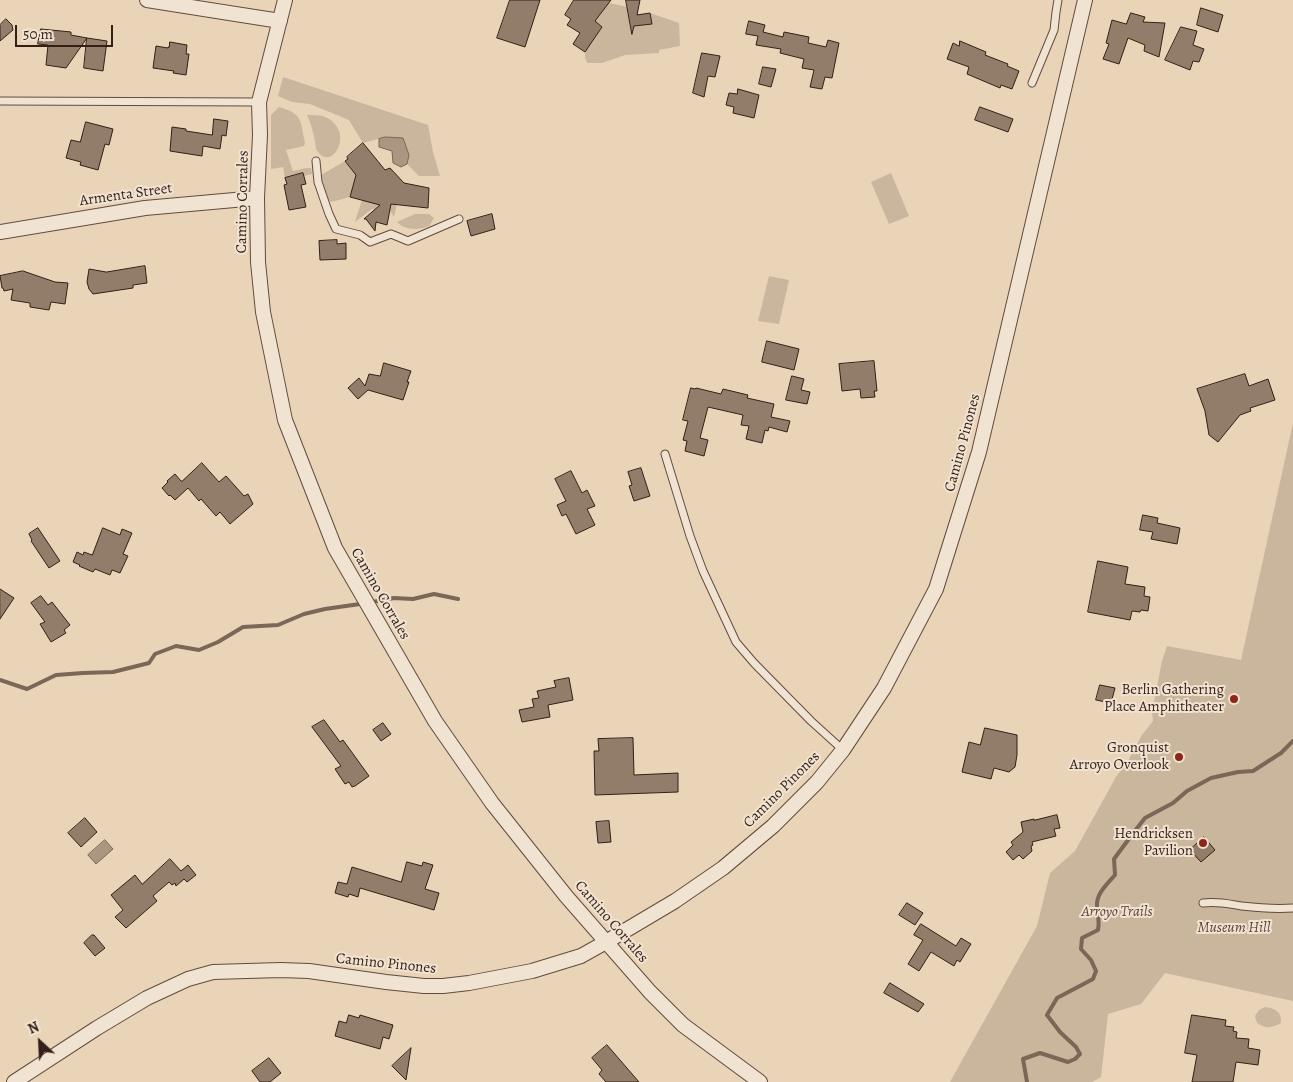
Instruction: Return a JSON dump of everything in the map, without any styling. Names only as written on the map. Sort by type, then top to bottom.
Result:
[{"type":"street","points":[[147,0],[280,22]]},
{"type":"street","name":"Camino Corrales","points":[[285,0],[259,102],[258,262],[263,312],[285,420],[335,548],[435,721],[492,804],[566,896],[650,992],[683,1024],[760,1082]]},
{"type":"street","name":"Camino Pinones","points":[[14,1082],[147,998],[188,980],[213,972],[309,971],[386,982],[443,986],[532,971],[581,956],[675,901],[723,868],[773,826],[817,782],[843,750],[884,688],[936,589],[980,452],[1084,0]]},
{"type":"street","name":"Armenta Street","points":[[0,232],[145,208],[257,198]]},
{"type":"lane","points":[[1032,83],[1054,30],[1058,0]]},
{"type":"lane","points":[[0,101],[259,102]]},
{"type":"lane","points":[[316,161],[318,182],[336,229],[360,235],[370,242],[390,234],[408,241],[458,218]]},
{"type":"lane","points":[[665,454],[690,536],[703,571],[736,642],[811,721],[843,750]]},
{"type":"lane","points":[[1203,903],[1225,902],[1260,908],[1293,908]]},
{"type":"green space","points":[[600,1],[628,7],[631,26],[651,24],[650,13],[679,23],[680,46],[659,50],[659,53],[625,55],[602,63],[587,63],[585,52],[602,27],[595,21]]},
{"type":"green space","points":[[283,77],[428,125],[440,176],[419,176],[407,164],[409,155],[385,137],[363,143],[349,120],[310,104],[292,102],[278,96]]},
{"type":"green space","points":[[279,107],[296,115],[302,129],[304,146],[286,150],[293,171],[311,168],[312,174],[304,176],[303,173],[285,178],[283,167],[271,169],[271,115]]},
{"type":"green space","points":[[307,115],[323,116],[333,122],[339,130],[339,146],[330,157],[324,157],[317,151]]},
{"type":"green space","points":[[345,161],[356,175],[350,197],[331,202],[326,198],[321,175]]},
{"type":"green space","points":[[891,173],[909,216],[889,224],[871,182]]},
{"type":"green space","points":[[366,187],[398,199],[394,217],[390,211],[372,209],[355,222]]},
{"type":"green space","points":[[415,214],[429,214],[434,218],[429,226],[416,229],[404,227],[397,222]]},
{"type":"green space","points":[[769,276],[789,280],[779,324],[758,321]]},
{"type":"green space","points":[[1293,423],[1293,1001],[1165,973],[1141,1004],[1108,1014],[1101,1077],[1092,1082],[950,1082],[1037,926],[1050,873],[1075,851],[1116,777],[1153,721],[1152,712],[1162,661],[1167,646],[1241,660]]},
{"type":"green space","points":[[1265,1007],[1272,1008],[1279,1013],[1281,1023],[1269,1027],[1257,1023],[1255,1016],[1259,1010]]},
{"type":"shaded area","points":[[385,137],[403,138],[409,155],[407,164],[401,167],[393,163],[392,151],[379,147],[379,139]]},
{"type":"shaded area","points":[[105,840],[113,849],[96,864],[88,855]]},
{"type":"building","points":[[510,0],[540,0],[525,47],[497,38]]},
{"type":"building","points":[[574,0],[611,0],[595,21],[602,27],[585,52],[573,44],[580,33],[567,25],[571,19],[565,15]]},
{"type":"building","points":[[626,0],[640,0],[637,15],[650,13],[652,24],[634,26],[632,34]]},
{"type":"building","points":[[1201,8],[1223,15],[1218,32],[1197,25]]},
{"type":"building","points":[[1131,13],[1145,17],[1143,22],[1165,23],[1159,57],[1144,51],[1145,45],[1128,38],[1119,64],[1103,59],[1109,44],[1106,43],[1112,20],[1126,24]]},
{"type":"building","points":[[6,19],[12,25],[13,30],[0,41],[0,25]]},
{"type":"building","points":[[749,21],[765,25],[763,32],[783,37],[784,32],[809,37],[808,43],[826,47],[828,40],[839,43],[832,78],[825,77],[822,89],[810,87],[814,70],[802,68],[804,59],[780,53],[781,49],[756,45],[758,36],[746,34]]},
{"type":"building","points":[[1181,27],[1197,31],[1193,45],[1204,49],[1199,62],[1193,61],[1190,70],[1165,60]]},
{"type":"building","points":[[41,29],[71,32],[71,35],[87,38],[66,68],[46,65],[48,45],[38,44]]},
{"type":"building","points":[[87,38],[107,41],[103,71],[84,68]]},
{"type":"building","points":[[960,41],[986,52],[985,55],[1008,64],[1007,66],[1019,71],[1012,89],[1001,85],[1000,88],[967,74],[969,67],[947,59],[953,43],[959,46]]},
{"type":"building","points":[[170,42],[187,45],[186,54],[189,54],[186,75],[153,68],[156,46],[168,48]]},
{"type":"building","points":[[702,53],[720,56],[715,77],[708,76],[704,97],[693,93]]},
{"type":"building","points":[[763,67],[776,69],[771,87],[759,84]]},
{"type":"building","points":[[738,89],[759,95],[754,118],[733,113],[734,107],[726,105],[729,93],[737,94]]},
{"type":"building","points":[[980,107],[1013,119],[1008,132],[975,120]]},
{"type":"building","points":[[214,119],[228,121],[226,136],[222,135],[220,149],[203,146],[202,156],[170,151],[172,127],[212,135]]},
{"type":"building","points":[[86,122],[113,129],[109,145],[105,144],[98,170],[80,165],[81,162],[66,158],[71,140],[80,142]]},
{"type":"building","points":[[363,143],[385,170],[390,168],[404,183],[429,188],[428,208],[391,204],[387,225],[376,222],[375,231],[364,219],[380,205],[350,197],[356,175],[345,161]]},
{"type":"building","points":[[303,173],[306,184],[301,185],[306,207],[289,210],[284,185],[287,184],[285,178]]},
{"type":"building","points":[[492,214],[495,229],[471,236],[467,221]]},
{"type":"building","points":[[337,240],[337,244],[346,243],[346,259],[320,260],[319,241]]},
{"type":"building","points":[[145,266],[147,283],[133,285],[133,288],[93,294],[89,289],[87,282],[89,269],[106,272]]},
{"type":"building","points":[[23,271],[55,282],[68,283],[65,304],[51,302],[49,310],[30,307],[30,303],[11,300],[13,289],[4,291],[0,276]]},
{"type":"building","points":[[767,341],[799,349],[794,370],[762,362]]},
{"type":"building","points":[[874,361],[877,391],[874,391],[875,397],[861,398],[860,389],[842,391],[839,364]]},
{"type":"building","points":[[384,363],[411,371],[403,400],[368,390],[358,399],[348,388],[359,378],[365,386],[369,374],[380,376]]},
{"type":"building","points":[[1245,374],[1249,386],[1268,379],[1275,400],[1250,408],[1251,411],[1240,415],[1218,442],[1209,435],[1205,411],[1197,389]]},
{"type":"building","points":[[792,376],[804,379],[801,390],[810,392],[807,404],[786,400]]},
{"type":"building","points":[[691,388],[721,394],[723,389],[748,395],[747,398],[774,404],[771,417],[790,421],[787,432],[769,427],[768,431],[765,430],[762,443],[746,439],[749,426],[741,425],[743,415],[708,407],[700,438],[708,440],[704,456],[685,451],[687,441],[683,440],[688,421],[683,420]]},
{"type":"building","points":[[202,463],[219,482],[226,476],[244,496],[248,494],[253,504],[230,524],[220,512],[216,516],[188,488],[175,500],[162,488],[175,474],[182,481]]},
{"type":"building","points":[[641,468],[650,496],[634,501],[629,486],[632,485],[628,472]]},
{"type":"building","points":[[571,471],[582,493],[587,490],[595,506],[587,509],[595,525],[576,534],[566,514],[562,516],[557,505],[566,501],[555,479]]},
{"type":"building","points":[[1143,515],[1158,518],[1157,523],[1180,528],[1177,544],[1151,539],[1153,532],[1140,530]]},
{"type":"building","points":[[38,528],[60,561],[49,568],[31,541],[29,534]]},
{"type":"building","points":[[103,528],[120,535],[122,529],[132,533],[123,554],[128,556],[120,573],[112,570],[110,575],[95,569],[93,572],[73,562],[77,552],[83,555],[84,552],[92,555]]},
{"type":"building","points":[[1098,561],[1128,567],[1125,584],[1145,587],[1144,596],[1150,597],[1148,611],[1132,611],[1130,620],[1088,612]]},
{"type":"building","points":[[0,589],[14,598],[0,619]]},
{"type":"building","points":[[41,596],[48,605],[52,602],[70,625],[64,630],[66,633],[51,642],[40,624],[45,622],[31,603]]},
{"type":"building","points":[[569,678],[573,700],[548,705],[550,717],[522,722],[519,710],[534,707],[532,699],[539,698],[537,691],[556,687],[554,681]]},
{"type":"building","points":[[1100,685],[1115,688],[1111,703],[1096,700]]},
{"type":"building","points":[[324,720],[340,742],[343,740],[369,776],[355,786],[352,787],[349,782],[345,784],[335,769],[341,766],[312,727]]},
{"type":"building","points":[[383,723],[391,734],[381,741],[373,730]]},
{"type":"building","points":[[985,728],[1017,735],[1015,767],[1009,772],[994,768],[991,779],[962,772],[969,742],[980,745]]},
{"type":"building","points":[[633,738],[634,775],[678,773],[678,792],[595,795],[594,751],[599,751],[598,739]]},
{"type":"building","points":[[1057,815],[1060,828],[1054,829],[1056,836],[1032,842],[1032,851],[1023,859],[1019,855],[1013,860],[1006,852],[1013,845],[1011,842],[1023,832],[1021,822]]},
{"type":"building","points":[[85,818],[97,832],[81,847],[68,833]]},
{"type":"building","points":[[609,821],[611,842],[598,843],[596,822]]},
{"type":"building","name":"Hendricksen Pavilion","points":[[1204,837],[1215,850],[1201,862],[1190,850]]},
{"type":"building","points":[[170,859],[181,871],[188,865],[196,875],[187,882],[184,879],[176,886],[175,883],[172,885],[169,882],[153,896],[157,901],[126,928],[115,917],[123,910],[111,895],[135,875],[142,884]]},
{"type":"building","points":[[407,862],[422,866],[423,862],[433,865],[425,889],[439,893],[434,910],[360,888],[358,897],[349,894],[348,897],[335,893],[338,882],[347,884],[352,867],[401,882]]},
{"type":"building","points":[[907,903],[923,913],[915,925],[899,915]]},
{"type":"building","points":[[921,924],[956,946],[961,938],[971,944],[960,962],[957,960],[954,966],[931,952],[919,971],[908,964],[923,940],[914,935]]},
{"type":"building","points":[[92,935],[105,948],[95,956],[84,943]]},
{"type":"building","points":[[890,983],[924,1004],[918,1012],[884,993]]},
{"type":"building","points":[[349,1015],[359,1018],[360,1015],[393,1025],[389,1039],[383,1037],[380,1049],[335,1036],[339,1021],[346,1023]]},
{"type":"building","points":[[1192,1015],[1226,1020],[1225,1026],[1234,1027],[1233,1031],[1237,1032],[1236,1038],[1249,1039],[1248,1048],[1260,1050],[1258,1065],[1236,1062],[1233,1082],[1192,1082],[1197,1055],[1185,1053]]},
{"type":"building","points":[[607,1045],[639,1082],[606,1082],[599,1074],[602,1070],[592,1058]]},
{"type":"building","points":[[411,1048],[406,1080],[392,1066]]},
{"type":"building","points":[[269,1058],[281,1073],[270,1082],[260,1082],[252,1071]]},
{"type":"waterway","points":[[0,680],[27,689],[56,675],[113,672],[149,663],[155,654],[176,646],[199,650],[218,642],[243,627],[278,625],[304,614],[325,609],[394,598],[413,599],[434,594],[458,599]]},
{"type":"waterway","points":[[1027,1082],[1023,1059],[1040,1053],[1068,1062],[1080,1054],[1047,1015],[1057,998],[1093,979],[1096,971],[1091,960],[1081,949],[1082,938],[1098,930],[1098,897],[1115,875],[1114,859],[1134,832],[1145,818],[1173,803],[1187,791],[1211,778],[1253,771],[1281,753],[1293,741]]},
{"type":"place","name":"Berlin Gathering Place Amphitheater","points":[[1234,699]]},
{"type":"place","name":"Gronquist Arroyo Overlook","points":[[1179,757]]},
{"type":"place","name":"Hendricksen Pavilion","points":[[1203,843]]},
{"type":"park label","name":"Arroyo Trails","points":[[1117,912]]},
{"type":"park label","name":"Museum Hill","points":[[1234,928]]}]
